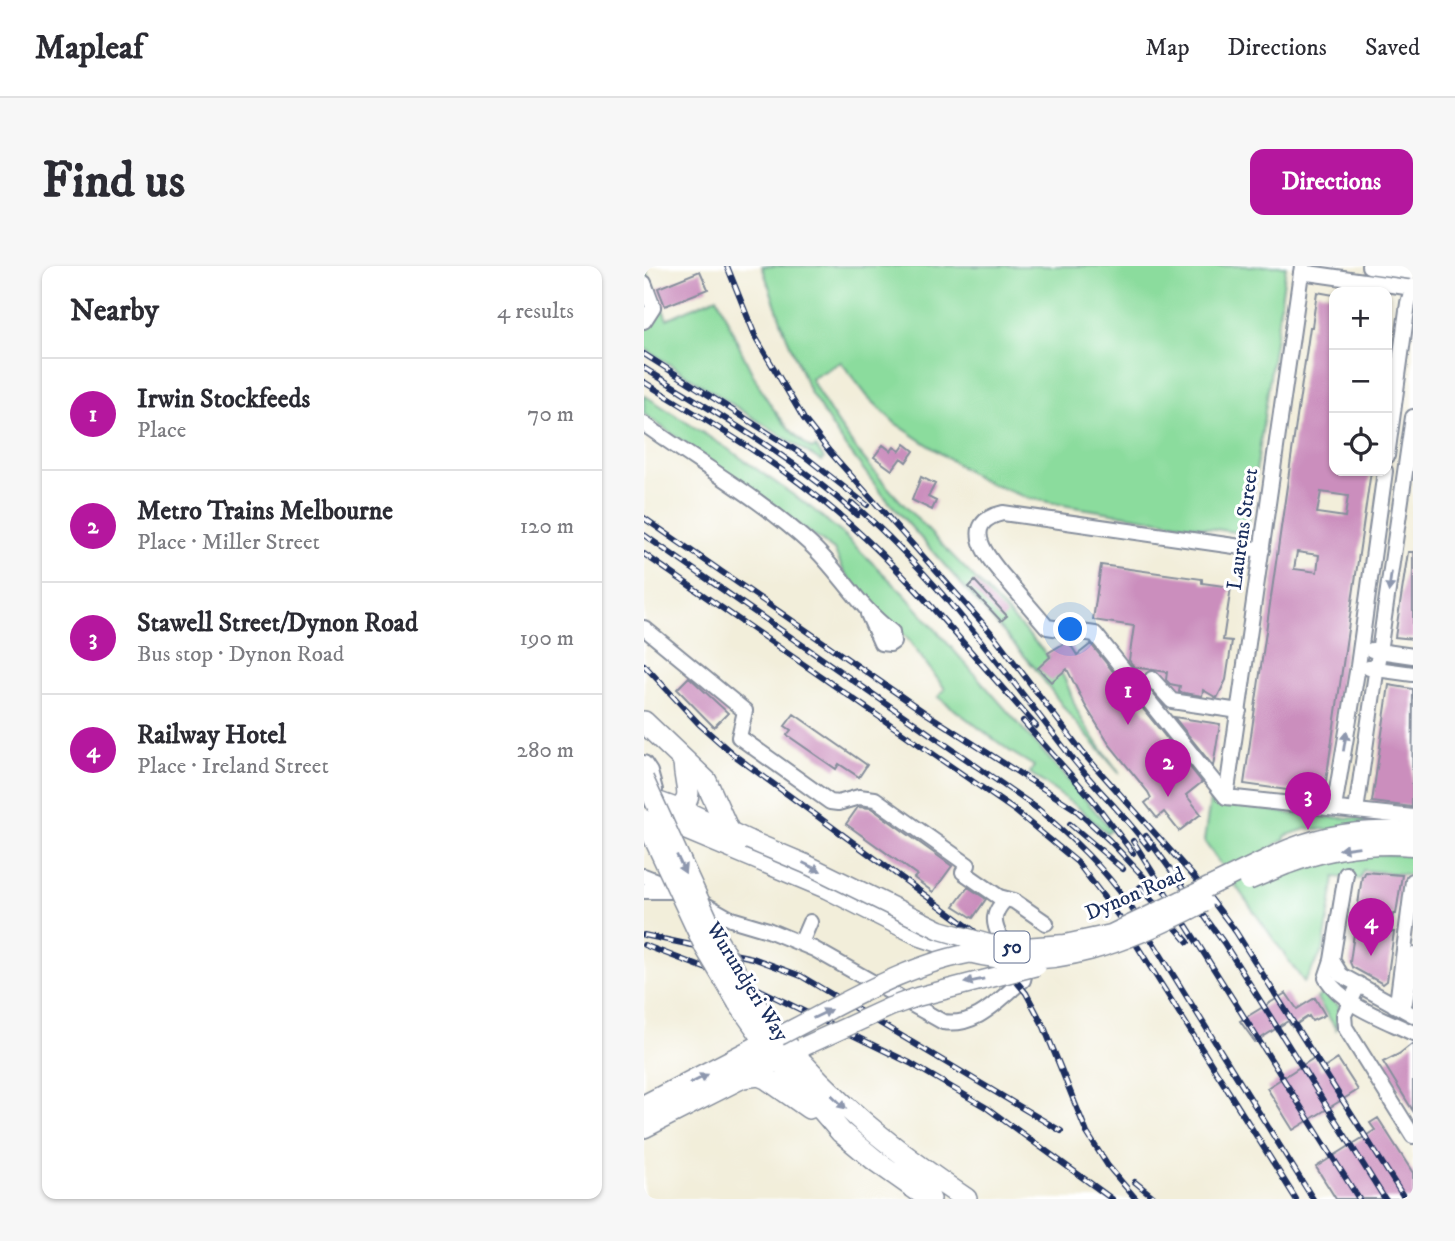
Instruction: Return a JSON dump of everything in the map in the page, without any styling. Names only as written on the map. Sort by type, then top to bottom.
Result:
[{"type":"highway","points":[[644,722],[706,781],[728,830]]},
{"type":"highway","points":[[663,817],[688,794],[684,761]]},
{"type":"highway","points":[[738,1079],[778,1047]]},
{"type":"highway","points":[[644,1107],[778,1047]]},
{"type":"highway","name":"Wurundjeri Way","points":[[778,1047],[841,1132],[876,1161],[930,1199]]},
{"type":"highway","name":"Wurundjeri Way","points":[[778,1047],[862,1123],[966,1199]]},
{"type":"highway","points":[[644,1127],[738,1079],[752,1075],[766,1078],[841,1132]]},
{"type":"main road","name":"Wurundjeri Way","points":[[644,779],[716,936],[778,1047]]},
{"type":"main road","name":"Dynon Road","points":[[646,804],[663,817],[806,864],[931,926],[989,944],[1024,947],[1065,944],[1111,934],[1282,860],[1358,846],[1413,846]]},
{"type":"main road","name":"Dynon Road","points":[[663,817],[728,830],[746,846],[921,937],[969,953],[1018,960],[1088,953],[1151,930],[1282,860],[1301,844],[1335,836],[1383,831],[1413,832]]},
{"type":"main road","name":"Wurundjeri Way","points":[[663,817],[705,949],[750,1023],[778,1047]]},
{"type":"main road","points":[[778,1047],[899,976],[969,953],[1024,947]]},
{"type":"main road","points":[[778,1047],[917,997],[1088,953]]},
{"type":"street","points":[[1369,266],[1413,272]]},
{"type":"street","points":[[1302,269],[1413,288],[1392,425]]},
{"type":"street","name":"Laurens Street","points":[[1226,797],[1302,269]]},
{"type":"street","points":[[644,283],[653,307],[644,320]]},
{"type":"street","points":[[1356,811],[1413,417]]},
{"type":"street","points":[[644,424],[807,541],[831,564],[868,614]]},
{"type":"street","points":[[1334,808],[1358,666],[1384,476]]},
{"type":"street","points":[[1262,550],[1003,513],[991,516],[983,523],[980,534],[984,552],[1047,627],[1095,634],[1226,797],[1413,817]]},
{"type":"street","points":[[1374,550],[1394,552]]},
{"type":"street","points":[[1363,622],[1383,625]]},
{"type":"street","points":[[644,628],[745,711],[739,737],[830,802],[838,803],[859,797],[878,800],[968,865],[963,872],[1046,923]]},
{"type":"street","points":[[1360,649],[1413,656]]},
{"type":"street","points":[[1358,666],[1413,674]]},
{"type":"street","points":[[1152,679],[1172,701],[1239,711]]},
{"type":"street","points":[[644,763],[655,787],[646,804]]},
{"type":"street","points":[[1341,770],[1362,774]]},
{"type":"street","points":[[644,843],[663,817]]},
{"type":"street","points":[[1346,874],[1332,960],[1326,978],[1333,989],[1356,1004],[1413,1033]]},
{"type":"street","points":[[644,876],[688,895],[731,919],[801,943],[936,1020],[952,1023],[970,1020],[1023,980],[1025,972]]},
{"type":"street","points":[[1404,1010],[1398,996],[1413,881]]},
{"type":"street","points":[[644,891],[666,890],[688,895]]},
{"type":"street","points":[[1000,937],[993,919],[1005,900]]},
{"type":"street","points":[[801,943],[810,922]]},
{"type":"street","points":[[1404,1010],[1413,955]]},
{"type":"street","points":[[1332,960],[1341,975],[1404,1010]]},
{"type":"street","points":[[1364,987],[1344,1023],[1413,1136]]},
{"type":"green space","points":[[644,266],[667,319],[717,297],[745,359],[767,399],[794,434],[811,449],[816,447],[824,459],[821,461],[644,348]]},
{"type":"green space","points":[[762,266],[1286,266],[1247,534],[1028,498],[981,480],[895,423],[868,397],[841,362],[811,379],[830,412],[875,472],[1056,666],[1065,679],[1081,718],[1120,774],[1070,716],[1034,667],[883,495],[838,436],[810,392],[786,335]]},
{"type":"green space","points":[[644,395],[731,451],[809,506],[843,534],[905,595],[1112,830],[1107,833],[1080,809],[1030,773],[1034,766],[938,697],[945,689],[907,638],[879,613],[844,572],[834,550],[644,414]]},
{"type":"green space","points":[[1210,801],[1312,817],[1387,819],[1386,823],[1329,830],[1308,828],[1285,836],[1285,839],[1273,846],[1293,872],[1365,854],[1413,855],[1413,875],[1363,870],[1360,879],[1335,877],[1323,951],[1304,982],[1204,841]]},
{"type":"green space","points":[[1322,994],[1339,1006],[1336,1029],[1317,998]]},
{"type":"building","points":[[700,271],[708,289],[665,306],[658,288]]},
{"type":"building","points":[[1317,292],[1329,294],[1329,476],[1370,476],[1324,795],[1244,784]],"holes":[[[1321,492],[1348,496],[1345,517],[1317,513]],[[1297,552],[1319,555],[1317,572],[1294,569]]]},
{"type":"building","points":[[905,444],[914,451],[906,462],[901,458],[892,470],[874,457],[883,445],[891,451],[894,447],[900,451]]},
{"type":"building","points":[[921,477],[935,484],[928,497],[936,501],[932,510],[912,500]]},
{"type":"building","points":[[1408,552],[1413,552],[1413,639],[1395,637]]},
{"type":"building","points":[[1101,565],[1202,579],[1202,583],[1231,587],[1223,640],[1232,641],[1226,680],[1217,698],[1203,690],[1202,696],[1179,692],[1180,686],[1170,684],[1166,680],[1167,672],[1134,667],[1129,660],[1134,626],[1093,620]]},
{"type":"building","points":[[975,581],[1007,616],[1001,621],[969,587]]},
{"type":"building","points":[[1068,641],[1077,655],[1091,644],[1202,782],[1186,795],[1201,814],[1179,831],[1164,812],[1157,818],[1145,803],[1151,798],[1148,792],[1109,744],[1067,669],[1051,682],[1038,668],[1050,657],[1048,653]]},
{"type":"building","points":[[689,677],[728,713],[714,727],[677,689]]},
{"type":"building","points":[[1389,685],[1413,689],[1412,807],[1372,802]]},
{"type":"building","points":[[794,714],[867,765],[859,777],[839,764],[836,769],[787,735],[791,730],[785,726]]},
{"type":"building","points":[[1174,717],[1220,724],[1213,766]]},
{"type":"building","points":[[858,807],[871,808],[952,866],[933,892],[914,878],[917,875],[846,824]]},
{"type":"building","points":[[1365,872],[1402,875],[1396,914],[1393,914],[1391,932],[1394,932],[1387,981],[1383,984],[1352,967],[1350,962],[1362,876]]},
{"type":"building","points":[[968,887],[986,899],[973,918],[954,906]]},
{"type":"building","points":[[1286,993],[1297,1009],[1315,998],[1325,1015],[1312,1021],[1309,1016],[1292,1027],[1288,1021],[1255,1042],[1240,1021]]},
{"type":"building","points":[[1413,1043],[1413,1111],[1383,1062]]},
{"type":"building","points":[[1314,1058],[1321,1070],[1338,1059],[1358,1090],[1293,1130],[1267,1088]]},
{"type":"building","points":[[1378,1118],[1413,1173],[1413,1199],[1336,1199],[1316,1167],[1375,1130],[1370,1123]]},
{"type":"railway","points":[[727,266],[756,338],[804,419],[830,452],[995,637],[1083,753],[1195,878],[1236,932],[1405,1199]]},
{"type":"railway","points":[[644,354],[803,455],[867,505]]},
{"type":"railway","points":[[644,368],[781,455],[857,515]]},
{"type":"railway","points":[[644,382],[767,460],[837,513],[890,562],[1036,726]]},
{"type":"railway","points":[[852,503],[941,593],[1072,758],[1149,848]]},
{"type":"railway","points":[[644,518],[924,712],[1075,809],[1109,840],[1156,890]]},
{"type":"railway","points":[[644,535],[1038,809],[1086,853],[1129,904],[1313,1199]]},
{"type":"railway","points":[[644,554],[1014,810],[1077,862],[1119,917],[1296,1199]]},
{"type":"railway","points":[[644,665],[699,724],[734,755],[974,931],[1026,993],[1044,1027],[1087,1133],[1108,1166],[1136,1199]]},
{"type":"railway","points":[[1023,721],[1092,799],[1133,853]]},
{"type":"railway","points":[[1070,824],[1123,869]]},
{"type":"railway","points":[[1146,836],[1224,943],[1385,1199]]},
{"type":"railway","points":[[1133,841],[1359,1199]]},
{"type":"railway","points":[[1140,887],[1188,942]]},
{"type":"railway","points":[[644,935],[753,958],[801,976],[1061,1131]]},
{"type":"railway","points":[[644,945],[754,987],[910,1063],[987,1108],[1112,1199]]},
{"type":"railway","points":[[1135,1182],[1156,1199]]},
{"type":"place","name":"Irwin Stockfeeds","points":[[1128,725]]},
{"type":"place","name":"Metro Trains Melbourne","points":[[1168,797]]},
{"type":"place","name":"Stawell Street/Dynon Road","points":[[1308,830]]},
{"type":"place","name":"Railway Hotel","points":[[1371,956]]}]
